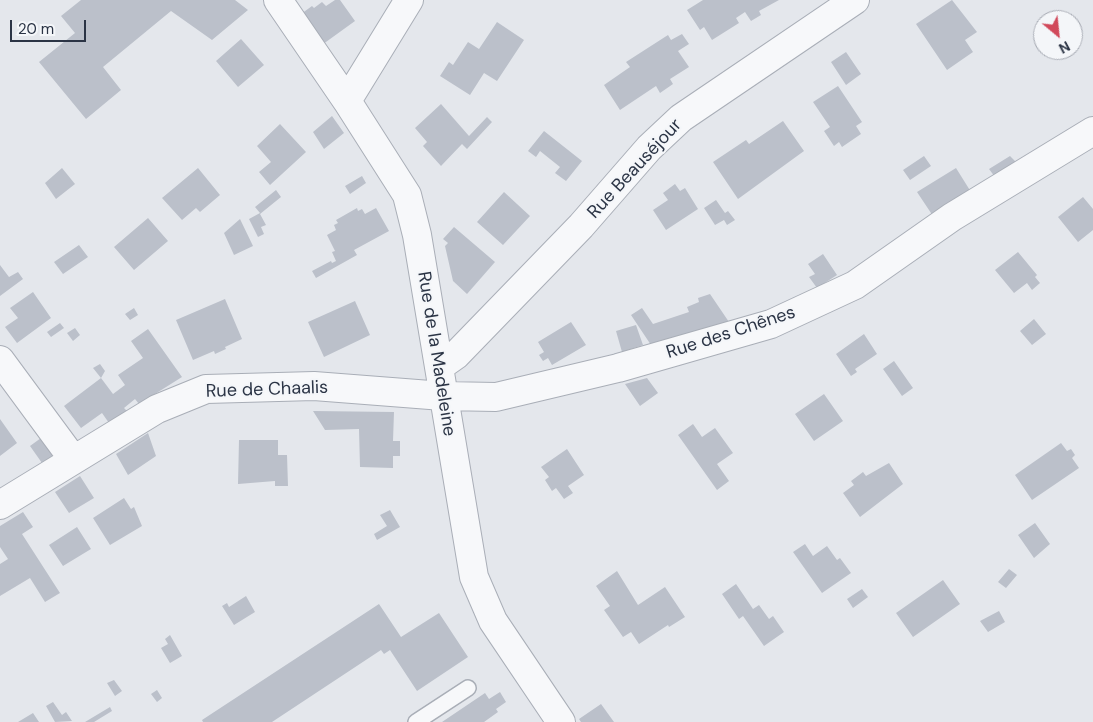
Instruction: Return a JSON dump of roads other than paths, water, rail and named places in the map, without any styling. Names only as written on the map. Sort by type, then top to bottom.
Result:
[{"type":"street","name":"Rue de la Madeleine","points":[[278,0],[348,102],[408,195],[417,235],[474,577],[493,621],[561,722]]},
{"type":"street","points":[[348,102],[409,0]]},
{"type":"street","name":"Rue Beauséjour","points":[[439,367],[456,355],[535,274],[581,226],[650,148],[681,118],[855,0]]},
{"type":"street","name":"Rue des Chênes","points":[[443,396],[496,397],[645,360],[771,324],[840,294],[952,217],[1093,131]]},
{"type":"street","points":[[0,360],[74,459]]},
{"type":"street","name":"Rue de Chaalis","points":[[0,505],[157,409],[206,389],[314,386],[443,396]]},
{"type":"lane","points":[[416,722],[468,688]]}]
